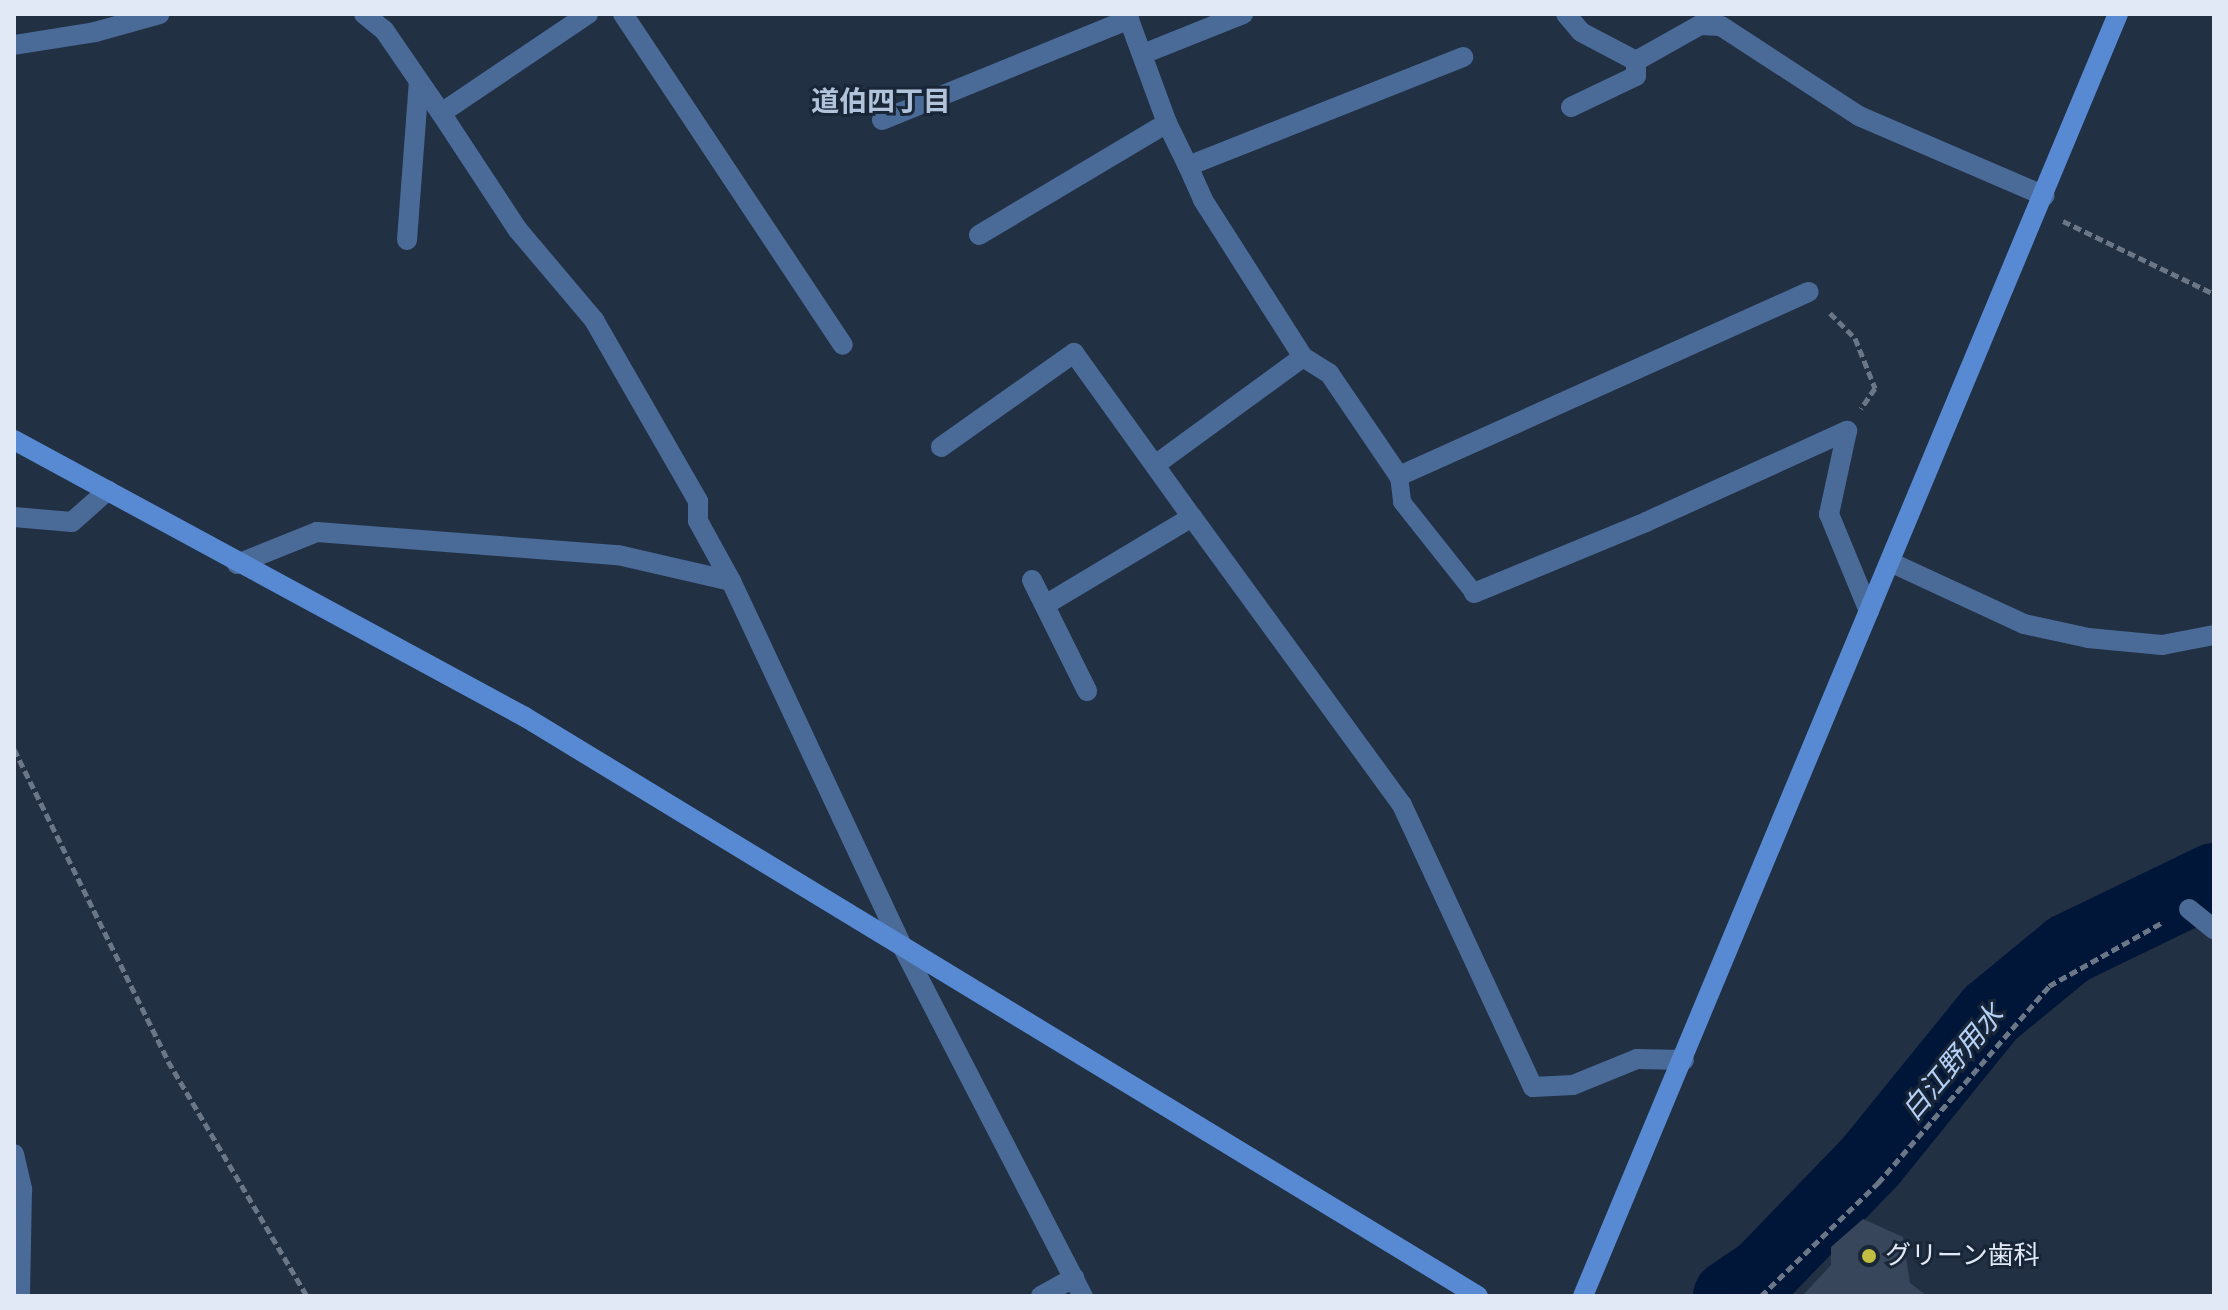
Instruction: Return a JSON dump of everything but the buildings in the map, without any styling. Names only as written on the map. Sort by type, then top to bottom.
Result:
[{"type":"street","points":[[14,45],[95,32],[160,14]]},
{"type":"street","points":[[364,14],[384,30],[518,230],[594,320],[698,501],[698,521],[731,581],[899,940],[1079,1287],[1041,1296]]},
{"type":"street","points":[[441,113],[588,14]]},
{"type":"street","points":[[623,14],[843,345]]},
{"type":"street","points":[[1143,54],[1243,14]]},
{"type":"street","points":[[1566,14],[1581,32],[1636,61]]},
{"type":"street","points":[[1583,1296],[2042,203],[2118,14]]},
{"type":"street","points":[[882,120],[1128,17],[1167,123],[1203,200],[1303,357],[1329,373],[1399,476],[1809,292]]},
{"type":"street","points":[[1636,61],[1700,25],[1721,26],[1859,116],[2042,203]]},
{"type":"street","points":[[1188,166],[1463,57]]},
{"type":"street","points":[[1571,107],[1636,76],[1636,61]]},
{"type":"street","points":[[407,240],[419,81]]},
{"type":"street","points":[[979,235],[1167,123]]},
{"type":"street","points":[[941,447],[1074,353],[1402,805],[1533,1087],[1573,1085],[1637,1059],[1684,1060]]},
{"type":"street","points":[[1155,465],[1303,357]]},
{"type":"street","points":[[1847,431],[1829,514],[1869,611]]},
{"type":"street","points":[[1474,593],[1646,522],[1847,431]]},
{"type":"street","points":[[14,440],[237,564],[525,717],[899,940],[1478,1296]]},
{"type":"street","points":[[14,517],[72,522],[108,490]]},
{"type":"street","points":[[1045,605],[1192,517]]},
{"type":"street","points":[[237,564],[317,532],[618,555],[731,581]]},
{"type":"street","points":[[1890,562],[2024,624],[2088,638],[2162,645],[2214,635]]},
{"type":"street","points":[[1032,580],[1087,691]]},
{"type":"street","points":[[2189,909],[2214,929]]},
{"type":"street","points":[[14,1154],[22,1190],[20,1296]]},
{"type":"lane","points":[[1399,476],[1402,502],[1474,593]]},
{"type":"path","points":[[2042,203],[2214,294]]},
{"type":"path","points":[[1809,292],[1855,338],[1875,388],[1847,431]]},
{"type":"path","points":[[14,749],[168,1061],[307,1296]]},
{"type":"path","points":[[1761,1296],[1878,1183],[2049,986],[2094,957],[2189,909]]},
{"type":"waterway","name":"白江野用水","points":[[1729,1296],[1762,1274],[1871,1161],[1991,1013],[2069,949],[2214,879]]},
{"type":"place","name":"グリーン歯科","points":[[1869,1256]]},
{"type":"district","name":"道伯四丁目","points":[[881,102]]}]
